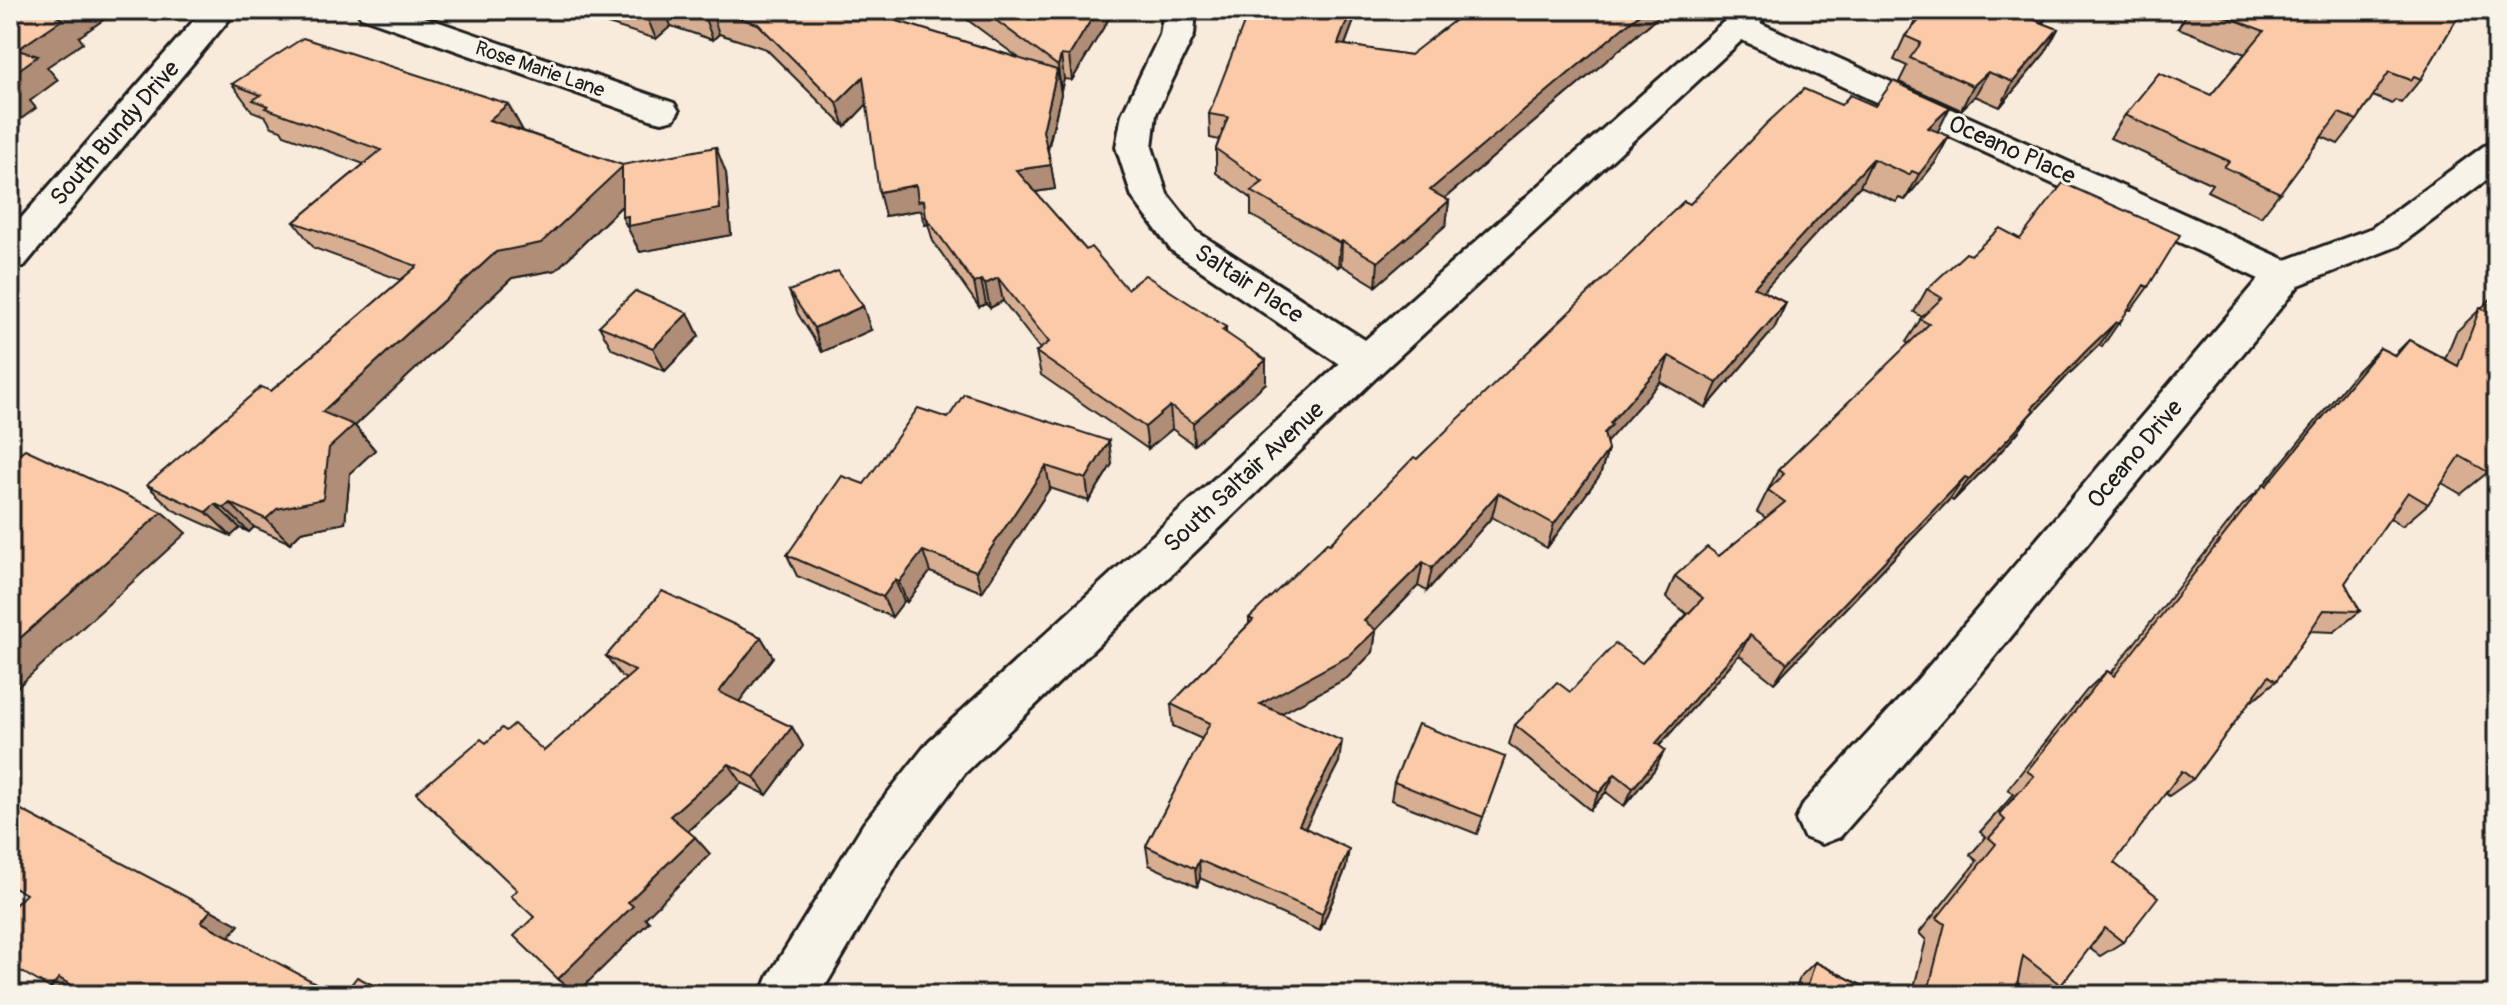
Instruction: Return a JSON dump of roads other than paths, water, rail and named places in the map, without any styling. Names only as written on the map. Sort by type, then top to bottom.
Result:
[{"type":"street","name":"South Bundy Drive","points":[[10,256],[221,10]]},
{"type":"street","name":"Rose Marie Lane","points":[[372,10],[662,111]]},
{"type":"street","name":"Saltair Place","points":[[1180,10],[1177,35],[1139,114],[1134,147],[1150,197],[1184,241],[1367,362]]},
{"type":"street","name":"South Saltair Avenue","points":[[789,995],[882,841],[947,757],[1367,362],[1748,18]]},
{"type":"street","name":"Oceano Place","points":[[1748,18],[2285,275]]},
{"type":"street","name":"Oceano Drive","points":[[1822,820],[1934,695],[2285,275],[2385,237],[2497,154]]}]
